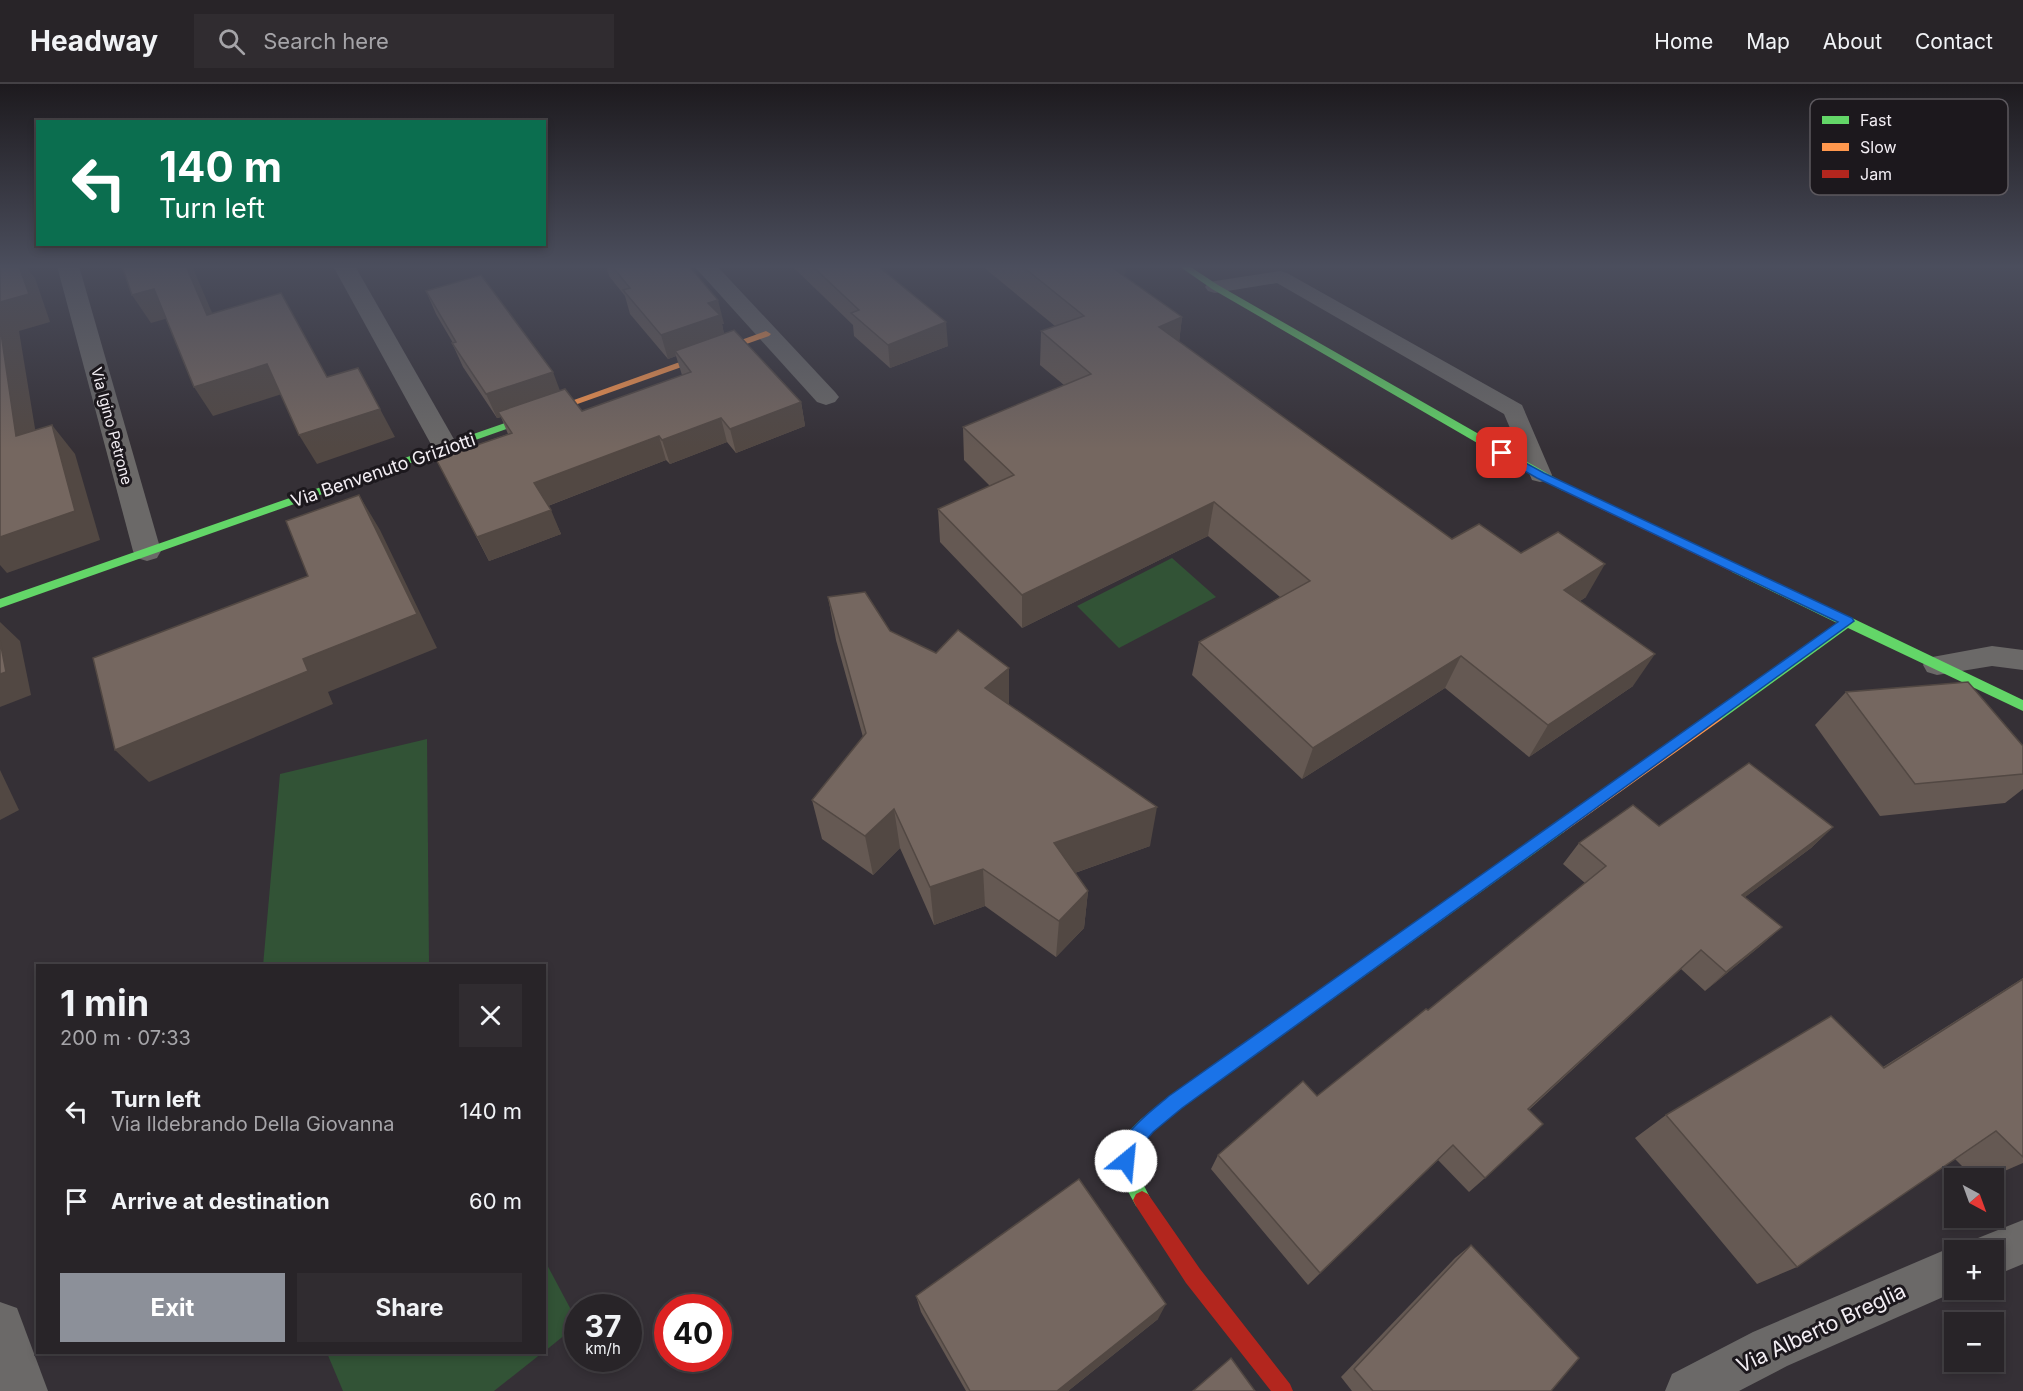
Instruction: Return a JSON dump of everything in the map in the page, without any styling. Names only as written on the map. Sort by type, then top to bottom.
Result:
[{"type":"street","name":"Via Igino Petrone","points":[[85,327],[147,551]]},
{"type":"street","points":[[378,327],[446,448]]},
{"type":"street","points":[[760,327],[825,397]]},
{"type":"street","points":[[1284,327],[1540,476],[2023,706]]},
{"type":"street","name":"Via Benvenuto Griziotti","points":[[0,604],[766,334]]},
{"type":"street","points":[[1283,1391],[1220,1313],[1143,1200],[1129,1175],[1126,1161],[1128,1148],[1147,1126],[1176,1102],[1848,621]]},
{"type":"street","points":[[2004,1250],[2023,1242]]},
{"type":"street","name":"Via Alberto Breglia","points":[[1689,1391],[1770,1349],[1944,1273]]},
{"type":"street","points":[[0,1325],[24,1391]]},
{"type":"lane","points":[[1368,327],[1514,410],[1540,476]]},
{"type":"lane","points":[[1937,664],[1992,656],[2023,660]]},
{"type":"green space","points":[[1172,558],[1216,597],[1119,648],[1077,606]]},
{"type":"green space","points":[[427,739],[429,964],[263,964],[280,774]]},
{"type":"green space","points":[[546,1263],[564,1297],[564,1336],[546,1350]]},
{"type":"green space","points":[[327,1354],[541,1354],[494,1391],[343,1391]]},
{"type":"building","points":[[0,327],[16,436],[52,425],[75,511],[0,537]]},
{"type":"building","points":[[170,327],[300,327],[327,377],[358,368],[380,409],[299,435],[267,364],[194,387]]},
{"type":"building","points":[[447,327],[520,327],[553,372],[486,394],[452,343],[456,342]]},
{"type":"building","points":[[654,327],[685,327],[661,335]]},
{"type":"building","points":[[867,327],[933,327],[888,345]]},
{"type":"building","points":[[1052,327],[1159,327],[1452,539],[1479,524],[1521,553],[1558,532],[1605,564],[1564,590],[1655,654],[1548,725],[1461,656],[1313,748],[1199,642],[1310,581],[1214,502],[1022,595],[938,509],[1014,475],[963,427],[1091,374],[1041,331]]},
{"type":"building","points":[[734,330],[801,402],[730,429],[721,418],[662,440],[659,436],[534,483],[551,510],[477,537],[436,459],[512,433],[498,412],[565,389],[582,411],[691,372],[675,351]]},
{"type":"building","points":[[359,495],[417,614],[303,659],[308,671],[115,750],[93,658],[308,576],[286,521]]},
{"type":"building","points":[[865,592],[890,631],[936,653],[958,630],[1009,668],[985,688],[1157,807],[1054,843],[1088,891],[1059,921],[983,869],[930,887],[894,809],[865,836],[812,800],[866,733],[828,597]]},
{"type":"building","points":[[0,641],[6,672],[0,674]]},
{"type":"building","points":[[1968,682],[2023,746],[2023,774],[1915,784],[1846,692]]},
{"type":"building","points":[[1749,763],[1833,827],[1742,895],[1782,927],[1726,972],[1701,950],[1528,1109],[1543,1124],[1485,1178],[1453,1145],[1320,1273],[1218,1155],[1303,1081],[1317,1096],[1426,1009],[1428,1010],[1606,866],[1579,843],[1633,805],[1659,826]]},
{"type":"building","points":[[2023,979],[2023,1157],[1996,1131],[1797,1267],[1666,1115],[1831,1016],[1884,1068]]},
{"type":"building","points":[[1079,1179],[1166,1304],[1057,1391],[970,1391],[916,1296]]},
{"type":"building","points":[[1471,1245],[1579,1358],[1551,1391],[1373,1391],[1354,1369]]},
{"type":"building","points":[[1231,1358],[1255,1391],[1193,1391]]},
{"type":"traffic: fast","points":[[1284,327],[1540,475],[1567,488]]},
{"type":"traffic: fast","points":[[0,604],[565,405]]},
{"type":"traffic: fast","points":[[1736,569],[2023,706]]},
{"type":"traffic: fast","points":[[1716,716],[1848,621]]},
{"type":"traffic: fast","points":[[1142,1200],[1128,1171],[1127,1153],[1137,1136],[1153,1121],[1176,1102],[1559,828]]},
{"type":"traffic: slow","points":[[565,405],[766,334]]},
{"type":"traffic: slow","points":[[1559,828],[1716,716]]},
{"type":"traffic: jam","points":[[1567,488],[1736,569]]},
{"type":"traffic: jam","points":[[1142,1200],[1193,1276],[1283,1391]]},
{"type":"route","points":[[1126,1161],[1128,1148],[1147,1126],[1176,1102],[1848,621],[1540,476],[1502,453]]}]
